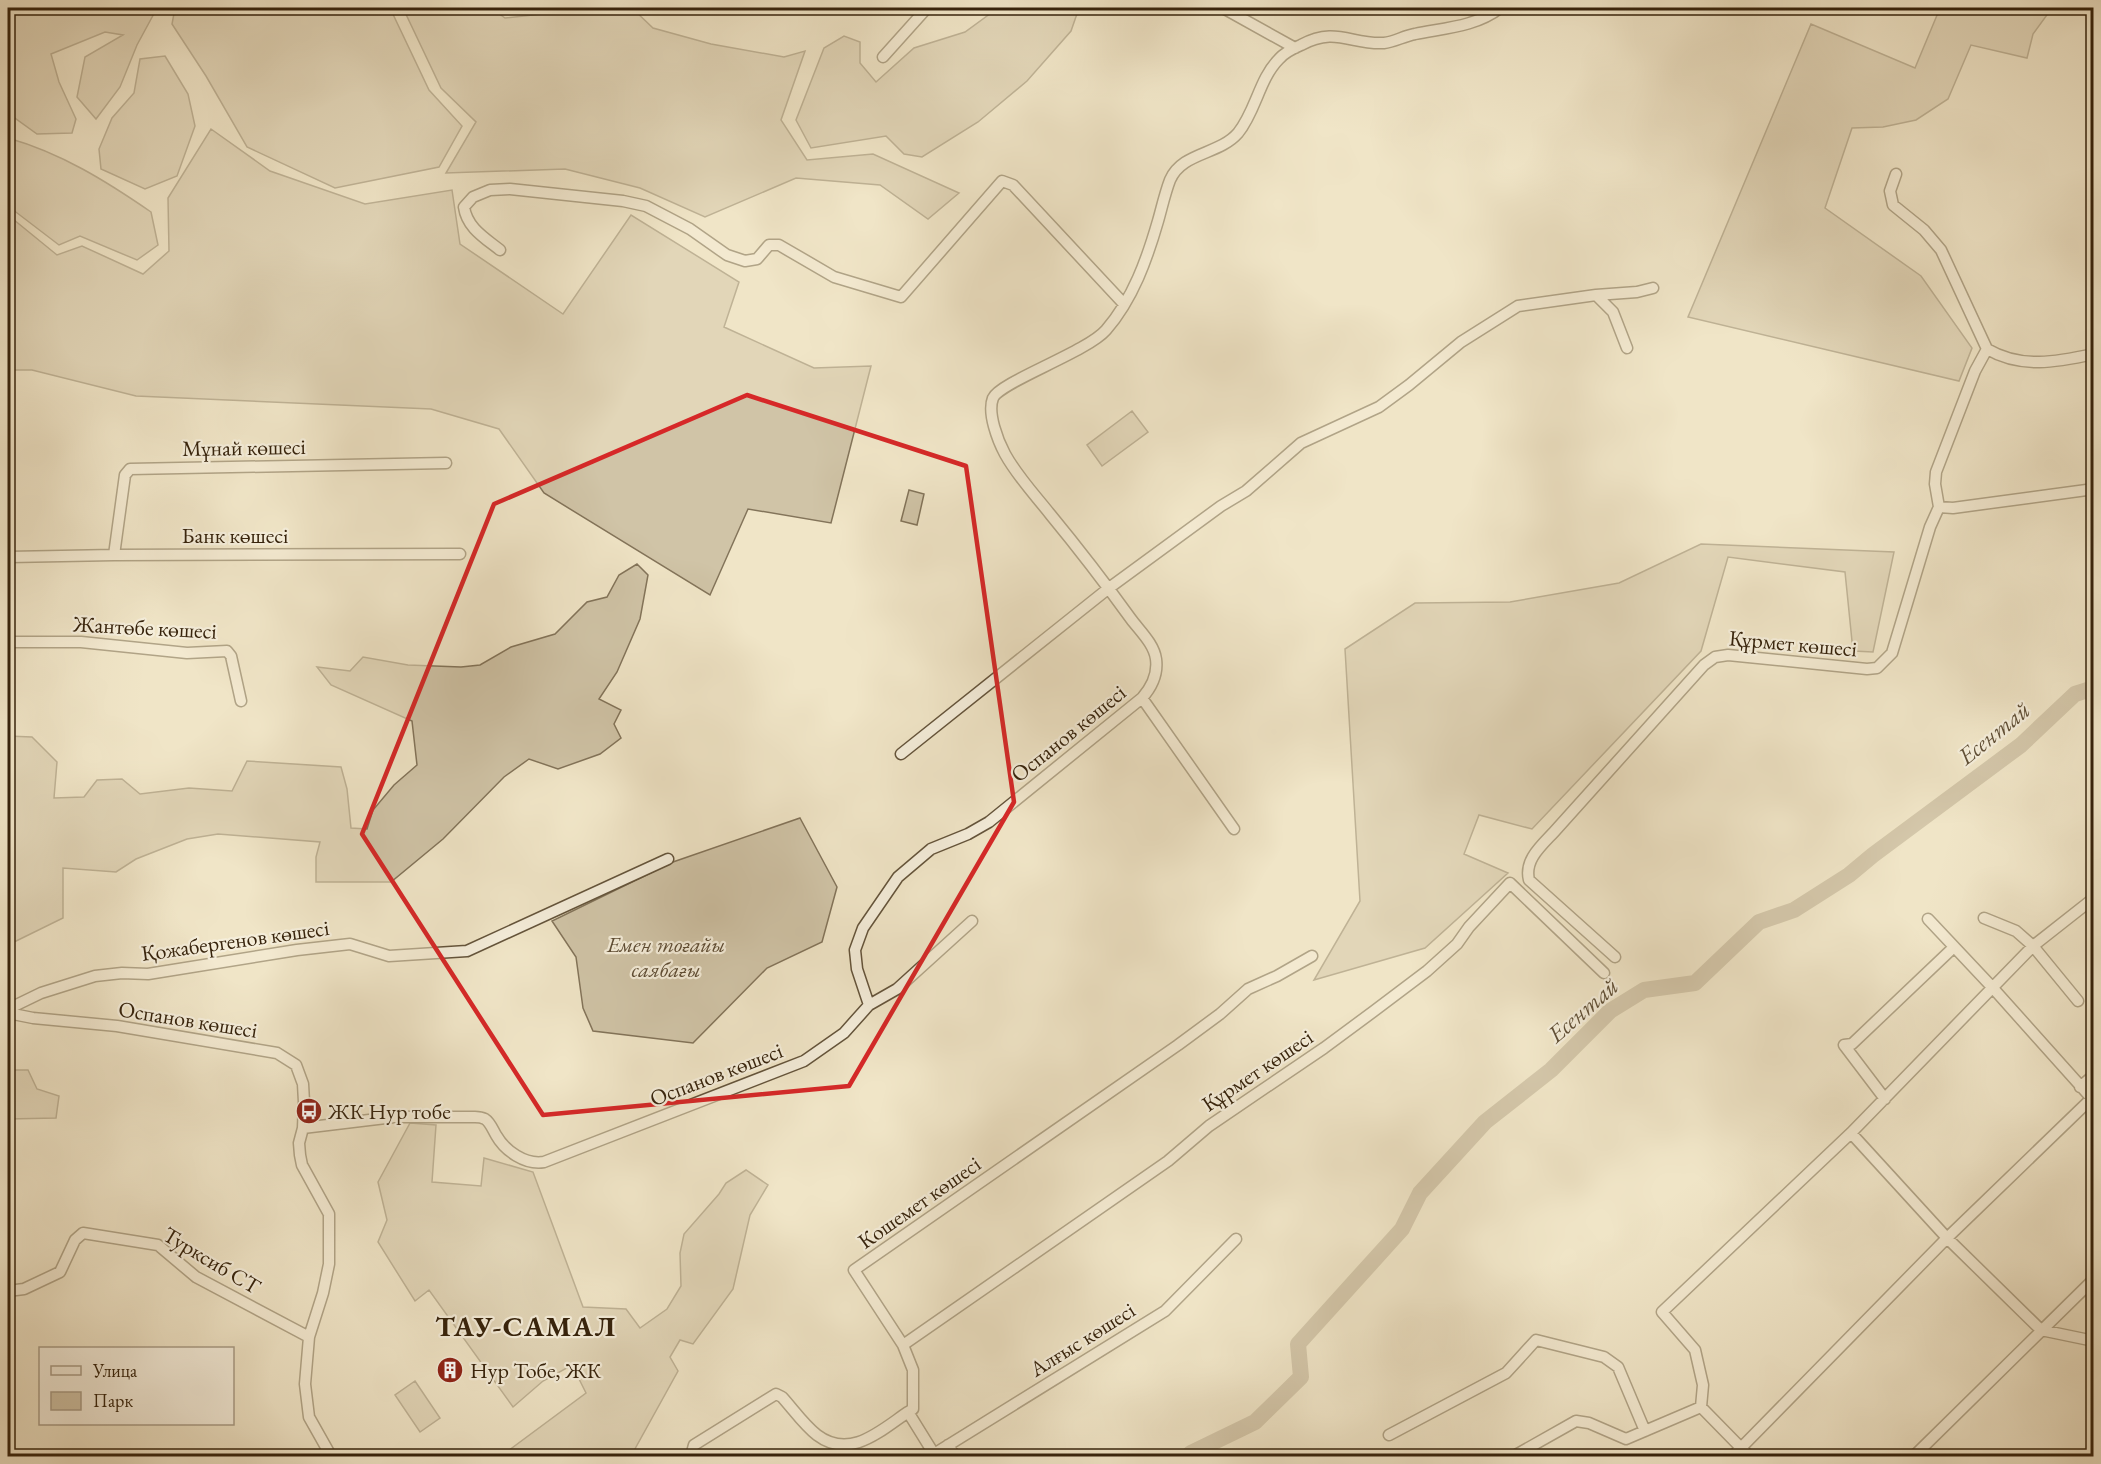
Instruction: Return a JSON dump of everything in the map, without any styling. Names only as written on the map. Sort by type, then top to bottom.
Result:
[{"type":"street","points":[[883,57],[927,8]]},
{"type":"street","points":[[1223,8],[1295,48]]},
{"type":"street","name":"Оспанов көшесі","points":[[303,1128],[394,1117],[476,1116],[488,1121],[508,1150],[530,1163],[544,1162],[804,1061],[844,1033],[868,1005],[857,969],[855,950],[863,928],[898,877],[931,849],[968,834],[989,822],[1142,698],[1152,686],[1156,661],[1152,647],[1006,456],[993,424],[992,399],[1010,385],[1088,345],[1105,331],[1133,290],[1149,250],[1171,178],[1184,162],[1212,151],[1236,135],[1248,119],[1260,88],[1279,58],[1318,37],[1340,36],[1385,43],[1413,34],[1471,23],[1500,8]]},
{"type":"street","points":[[1896,174],[1890,191],[1893,205],[1929,235],[1941,250],[1987,349],[1996,354],[2037,363],[2094,354]]},
{"type":"street","points":[[501,250],[478,234],[466,219],[464,207],[473,197],[490,190],[510,189],[623,201],[646,206],[690,229],[727,255],[745,261],[757,259],[769,245],[779,245],[834,277],[901,297],[1002,182],[1013,185],[1124,304]]},
{"type":"street","points":[[901,754],[1109,588],[1221,506],[1246,491],[1301,443],[1379,407],[1461,342],[1518,306],[1637,292],[1653,288]]},
{"type":"street","points":[[1596,296],[1613,312],[1627,348]]},
{"type":"street","points":[[1987,349],[1975,371],[1936,472],[1935,484],[1939,507],[1953,508],[2094,489]]},
{"type":"street","name":"Мұнай көшесі","points":[[114,555],[125,475],[130,469],[447,463]]},
{"type":"street","name":"Құрмет көшесі","points":[[1615,957],[1529,880],[1526,870],[1531,858],[1696,674],[1715,657],[1728,655],[1867,669],[1877,668],[1886,661],[1892,653],[1930,527],[1939,507]]},
{"type":"street","name":"Банк көшесі","points":[[8,561],[114,555],[460,554]]},
{"type":"street","name":"Жантөбе көшесі","points":[[8,642],[81,642],[188,653],[227,651],[231,656],[241,701]]},
{"type":"street","points":[[1142,698],[1234,829]]},
{"type":"street","name":"Қожабергенов көшесі","points":[[8,1011],[41,993],[95,976],[122,973],[148,974],[297,950],[350,944],[390,956],[467,951],[668,859]]},
{"type":"street","name":"Құрмет көшесі","points":[[903,1345],[1168,1161],[1209,1126],[1383,1005],[1457,945],[1469,927],[1510,883],[1604,973]]},
{"type":"street","points":[[1749,1456],[1737,1452],[1701,1407],[1703,1385],[1695,1350],[1662,1312],[1851,1133],[2033,946],[2094,898]]},
{"type":"street","points":[[1984,918],[2010,928],[2033,946],[2078,1000]]},
{"type":"street","points":[[1737,1452],[1947,1238],[2093,1099],[1928,919]]},
{"type":"street","points":[[868,1005],[897,989],[972,921]]},
{"type":"street","points":[[1885,1099],[1844,1045],[1852,1044],[1954,946]]},
{"type":"street","name":"Кошемет көшесі","points":[[908,1412],[913,1409],[913,1370],[903,1345],[854,1270],[1178,1045],[1220,1014],[1248,989],[1312,956]]},
{"type":"street","name":"Оспанов көшесі","points":[[8,1011],[33,1018],[117,1026],[277,1053],[296,1065],[303,1084],[303,1128],[299,1143],[300,1155],[302,1165],[328,1214],[330,1239],[329,1264],[323,1293],[309,1337],[305,1384],[309,1417],[331,1456]]},
{"type":"street","points":[[2080,1087],[2094,1074]]},
{"type":"street","points":[[1851,1133],[1947,1238],[2041,1330],[2094,1341]]},
{"type":"street","name":"Турксиб СТ","points":[[8,1291],[24,1289],[60,1272],[75,1240],[83,1233],[103,1235],[158,1245],[196,1277],[309,1337]]},
{"type":"street","name":"Алғыс көшесі","points":[[947,1453],[1165,1311],[1236,1239]]},
{"type":"street","points":[[1914,1456],[2094,1279]]},
{"type":"street","points":[[1389,1435],[1506,1373],[1536,1340],[1604,1357],[1618,1367],[1645,1431]]},
{"type":"street","points":[[692,1456],[694,1445],[776,1394],[782,1397],[817,1434],[836,1445],[851,1445],[877,1433],[908,1412],[947,1453]]},
{"type":"street","points":[[1514,1456],[1576,1421],[1589,1423],[1626,1439],[1701,1407]]},
{"type":"highlighted area","points":[[747,395],[966,466],[1014,802],[849,1086],[543,1115],[362,834],[494,504]]},
{"type":"green space","points":[[8,8],[157,8],[137,45],[120,87],[96,119],[77,97],[85,57],[123,35],[105,32],[51,54],[59,82],[76,119],[72,133],[37,134],[8,113]]},
{"type":"green space","points":[[175,8],[390,8],[429,90],[462,126],[439,167],[335,188],[247,147],[206,76],[172,24]]},
{"type":"green space","points":[[403,8],[491,8],[505,18],[560,12],[564,8],[632,8],[653,28],[711,44],[784,57],[805,51],[781,120],[807,160],[873,154],[959,193],[928,219],[880,185],[796,178],[705,217],[640,188],[565,169],[446,173],[476,122],[441,88]]},
{"type":"green space","points":[[998,8],[1079,8],[1071,31],[1027,81],[978,122],[922,157],[904,154],[886,136],[811,148],[796,120],[824,48],[844,36],[860,42],[860,63],[876,82],[914,48],[965,32]]},
{"type":"green space","points":[[1940,8],[2052,8],[2033,34],[2027,58],[1971,45],[1948,99],[1916,120],[1883,127],[1852,128],[1825,208],[1921,276],[1972,348],[1959,381],[1688,317],[1811,24],[1915,68]]},
{"type":"green space","points":[[165,56],[188,94],[195,126],[177,176],[145,189],[101,169],[99,149],[112,118],[134,93],[140,59]]},
{"type":"green space","points":[[211,129],[270,171],[365,204],[452,190],[460,244],[563,314],[631,215],[739,282],[724,327],[814,368],[871,366],[831,523],[748,509],[710,595],[544,493],[499,429],[431,409],[136,396],[32,370],[8,370],[8,215],[57,255],[82,246],[143,274],[169,251],[168,198]]},
{"type":"green space","points":[[8,138],[65,160],[117,189],[151,212],[158,245],[137,260],[80,236],[59,245],[8,206]]},
{"type":"green space","points":[[1132,411],[1148,432],[1102,466],[1087,445]]},
{"type":"green space","points":[[909,490],[924,494],[917,525],[901,521]]},
{"type":"green space","points":[[1701,544],[1894,552],[1873,652],[1853,651],[1845,572],[1728,557],[1701,651],[1532,829],[1479,815],[1464,854],[1508,873],[1425,948],[1314,980],[1360,901],[1345,649],[1415,603],[1510,602],[1619,583]]},
{"type":"green space","points":[[637,564],[648,575],[640,619],[617,672],[599,699],[621,710],[614,724],[621,738],[600,754],[558,769],[529,759],[504,777],[443,839],[391,882],[316,882],[316,857],[320,842],[218,834],[187,839],[136,859],[116,872],[63,868],[63,918],[10,944],[13,962],[8,962],[8,736],[32,737],[57,762],[54,798],[84,797],[97,780],[122,779],[140,794],[189,788],[232,791],[247,761],[341,767],[347,789],[351,828],[367,829],[373,810],[394,785],[417,765],[412,721],[331,685],[317,667],[350,671],[363,657],[408,665],[461,667],[480,665],[511,647],[555,634],[587,602],[607,597],[619,575]]},
{"type":"green space","name":"Емен тоғайы саябағы","points":[[800,818],[837,887],[822,942],[767,968],[693,1043],[593,1031],[583,1008],[576,957],[552,921],[673,862]]},
{"type":"green space","points":[[8,1070],[28,1070],[37,1089],[59,1096],[56,1118],[8,1119]]},
{"type":"green space","points":[[410,1123],[436,1125],[432,1182],[481,1186],[484,1158],[533,1172],[583,1307],[626,1309],[640,1328],[667,1309],[681,1286],[680,1253],[684,1234],[726,1183],[746,1170],[768,1185],[750,1215],[733,1289],[693,1344],[680,1340],[670,1357],[678,1371],[631,1456],[501,1456],[586,1393],[572,1365],[543,1381],[513,1407],[429,1290],[415,1301],[378,1242],[387,1220],[378,1182]]},
{"type":"green space","points":[[415,1381],[440,1418],[420,1432],[395,1395]]},
{"type":"waterway","name":"Есентай","points":[[1188,1456],[1255,1422],[1301,1377],[1298,1344],[1402,1229],[1420,1193],[1485,1122],[1551,1070],[1610,1011],[1644,990],[1695,983],[1759,922],[1794,910],[1849,875],[2021,745],[2075,694],[2094,688]]},
{"type":"waterway","points":[[8,968],[12,966]]},
{"type":"place","name":"ЖК Нур тобе","points":[[309,1111]]},
{"type":"place","name":"Нур Тобе, ЖК","points":[[450,1370]]},
{"type":"district","name":"ТАУ-САМАЛ","points":[[526,1326]]}]
